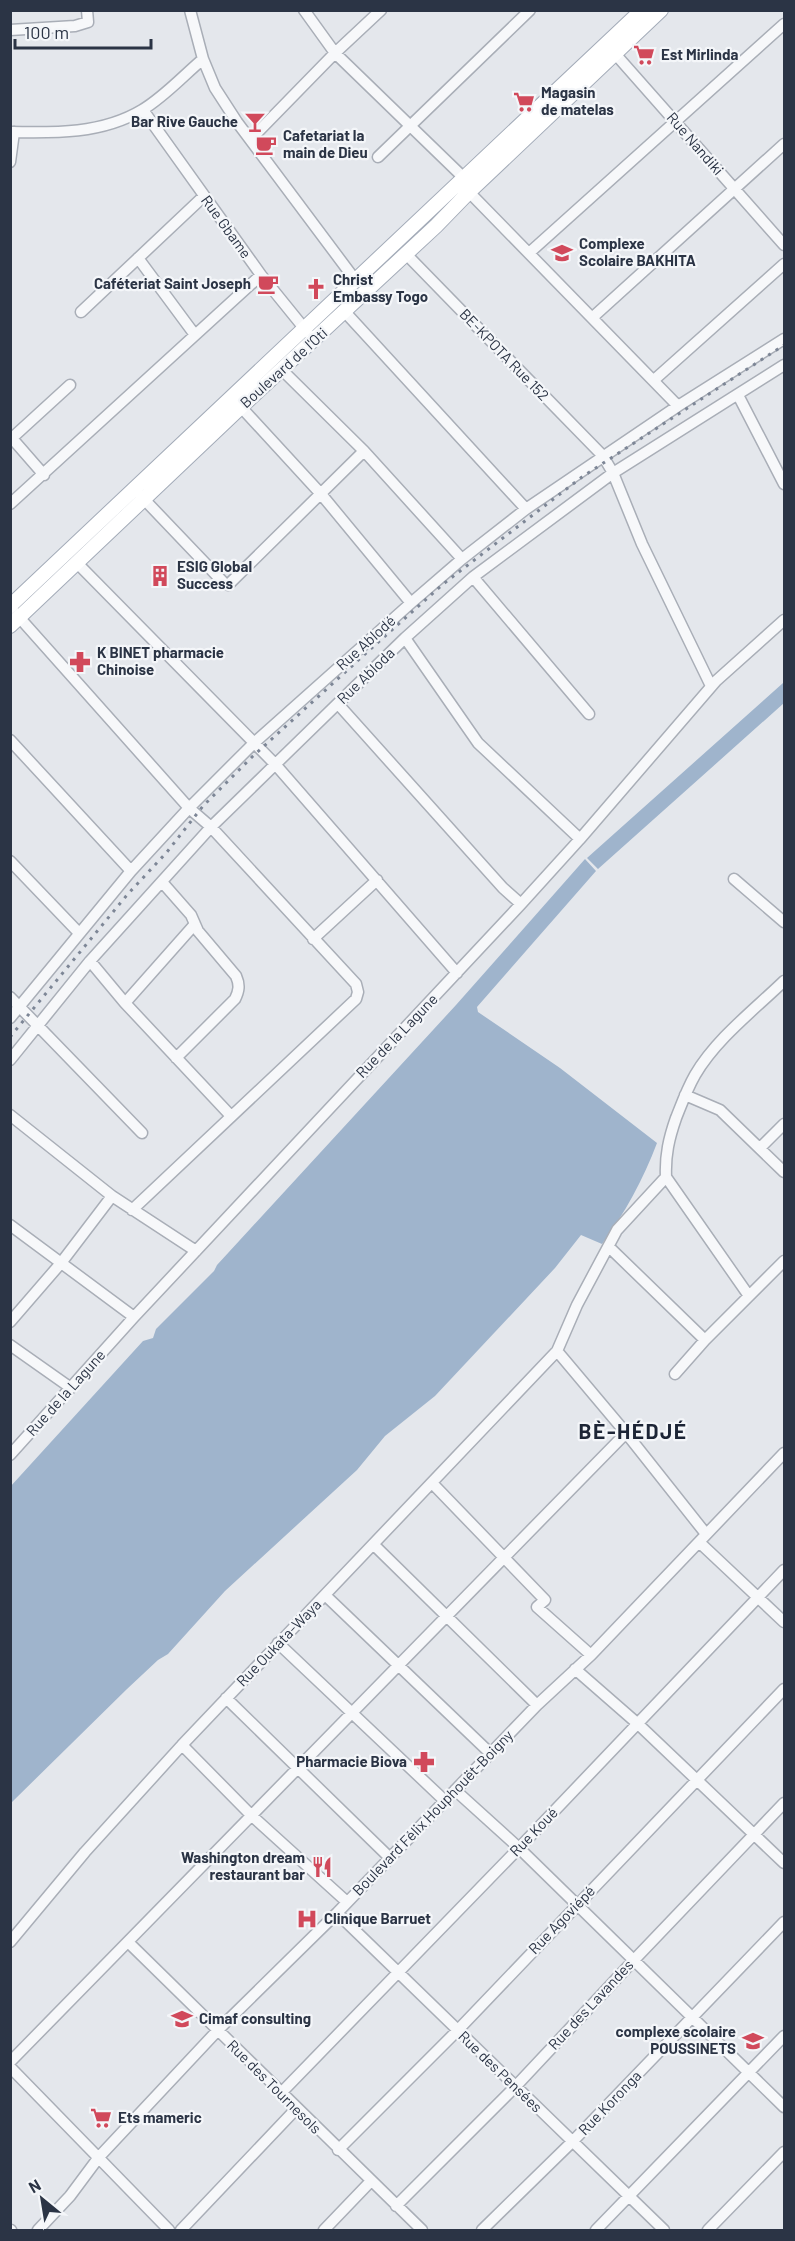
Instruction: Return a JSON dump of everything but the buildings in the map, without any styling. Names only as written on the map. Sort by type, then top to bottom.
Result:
[{"type":"main road","name":"Boulevard de l'Oti","points":[[610,49],[642,10]]},
{"type":"main road","name":"Boulevard de l'Oti","points":[[13,614],[134,488],[356,280],[466,185],[610,49],[661,10]]},
{"type":"main road","name":"Boulevard de l'Oti","points":[[13,614],[78,564],[241,407],[345,312],[406,254],[466,185]]},
{"type":"street","points":[[10,30],[75,26],[88,21],[87,10]]},
{"type":"street","points":[[190,10],[202,59],[215,88],[356,280]]},
{"type":"street","points":[[304,10],[335,53],[410,125],[528,253],[678,406]]},
{"type":"street","points":[[251,139],[335,53],[381,10]]},
{"type":"street","points":[[378,157],[530,10]]},
{"type":"street","points":[[528,253],[784,24]]},
{"type":"street","name":"Rue Nandiki","points":[[610,49],[784,245]]},
{"type":"street","points":[[10,162],[12,132],[84,131],[102,127],[142,110],[202,59]]},
{"type":"street","name":"Rue Gbame","points":[[142,110],[261,275],[314,341]]},
{"type":"street","points":[[593,317],[784,144]]},
{"type":"street","points":[[81,312],[204,196]]},
{"type":"street","name":"BE-KPOTA Rue 152","points":[[406,254],[603,456],[613,473],[642,544],[711,686]]},
{"type":"street","points":[[138,258],[195,335]]},
{"type":"street","points":[[654,380],[784,264]]},
{"type":"street","points":[[10,504],[261,275]]},
{"type":"street","points":[[345,312],[526,509]]},
{"type":"street","name":"Rue Ablodé","points":[[10,1018],[131,871],[189,808],[254,743],[411,603],[526,509],[678,406],[784,339]]},
{"type":"street","name":"Rue Abloda","points":[[10,1060],[90,961],[211,827],[405,638],[473,577],[613,473],[784,365]]},
{"type":"street","points":[[282,369],[364,451],[462,559]]},
{"type":"street","points":[[44,475],[11,437],[70,385]]},
{"type":"street","points":[[738,395],[784,484]]},
{"type":"street","points":[[241,407],[321,494],[411,603]]},
{"type":"street","points":[[134,488],[228,585],[364,451]]},
{"type":"street","points":[[78,564],[275,764],[457,973]]},
{"type":"street","points":[[473,577],[589,714]]},
{"type":"street","points":[[13,614],[189,808],[211,827],[356,984],[358,992],[356,999],[132,1210]]},
{"type":"street","name":"Rue de la Lagune","points":[[10,1455],[134,1317],[522,904],[711,686],[743,654],[784,620]]},
{"type":"street","points":[[405,638],[478,743],[580,839]]},
{"type":"street","points":[[338,704],[503,888],[522,904]]},
{"type":"street","points":[[10,740],[131,871]]},
{"type":"street","points":[[10,861],[79,933]]},
{"type":"street","points":[[734,879],[784,922]]},
{"type":"street","points":[[313,939],[376,880]]},
{"type":"street","points":[[162,882],[198,931],[236,976],[239,992],[235,999],[176,1058]]},
{"type":"street","points":[[125,1003],[195,924]]},
{"type":"street","points":[[90,961],[125,1003],[231,1116]]},
{"type":"street","points":[[749,1296],[666,1177],[665,1156],[685,1095],[708,1056],[784,981]]},
{"type":"street","points":[[10,997],[39,1024],[142,1133]]},
{"type":"street","points":[[685,1095],[720,1110],[784,1172]]},
{"type":"street","points":[[10,1115],[112,1196],[196,1251]]},
{"type":"street","points":[[760,1148],[784,1124]]},
{"type":"street","name":"Rue Oukata-Waya","points":[[10,1942],[85,1852],[182,1745],[433,1484],[557,1351],[577,1305],[617,1230],[666,1177]]},
{"type":"street","points":[[10,1322],[61,1263],[112,1196]]},
{"type":"street","points":[[10,1225],[134,1317]]},
{"type":"street","points":[[609,1247],[705,1340]]},
{"type":"street","points":[[675,1374],[705,1340],[784,1261]]},
{"type":"street","points":[[10,1345],[71,1388]]},
{"type":"street","points":[[557,1351],[626,1433],[702,1538],[784,1622]]},
{"type":"street","points":[[10,2062],[626,1433]]},
{"type":"street","name":"Boulevard Félix Houphouët-Boigny","points":[[42,2229],[99,2157],[218,2031],[337,1913],[537,1705],[591,1655],[784,1453]]},
{"type":"street","points":[[433,1484],[545,1600],[537,1607],[591,1655]]},
{"type":"street","points":[[374,1545],[537,1705]]},
{"type":"street","name":"Rue Koué","points":[[282,2093],[784,1570]]},
{"type":"street","points":[[325,1595],[490,1753]]},
{"type":"street","points":[[278,1643],[444,1800]]},
{"type":"street","points":[[575,1669],[638,1724],[784,1863]]},
{"type":"street","name":"Rue Agoviépé","points":[[338,2150],[457,2031],[784,1689]]},
{"type":"street","points":[[226,1698],[389,1857]]},
{"type":"street","points":[[182,1745],[251,1815],[347,1902]]},
{"type":"street","points":[[455,1790],[519,1848],[784,2107]]},
{"type":"street","name":"Rue des Lavandes","points":[[396,2206],[515,2087],[784,1803]]},
{"type":"street","name":"Rue des Pensées","points":[[337,1913],[664,2230]]},
{"type":"street","name":"Rue Koronga","points":[[482,2230],[573,2141],[784,1922]]},
{"type":"street","name":"Rue des Tournesols","points":[[128,1942],[422,2230]]},
{"type":"street","points":[[596,2230],[784,2036]]},
{"type":"street","points":[[10,2067],[169,2230]]},
{"type":"street","points":[[181,2230],[296,2109]]},
{"type":"street","points":[[708,2230],[784,2152]]},
{"type":"street","points":[[324,2230],[371,2181]]},
{"type":"water","points":[[783,683],[784,703],[598,869],[587,858]]},
{"type":"water","points":[[585,859],[596,871],[477,1007],[478,1012],[560,1068],[657,1143],[640,1183],[626,1208],[602,1244],[581,1235],[555,1268],[435,1396],[385,1436],[357,1470],[225,1591],[168,1654],[158,1660],[127,1689],[11,1803],[10,1487],[143,1341],[153,1338],[156,1329],[214,1271],[217,1265],[456,1005]]},
{"type":"railway","points":[[10,1037],[127,895],[167,852],[203,806],[252,757],[442,585],[582,477],[784,345]]},
{"type":"place","name":"Est Mirlinda","points":[[644,55]]},
{"type":"place","name":"Magasin de matelas","points":[[524,102]]},
{"type":"place","name":"Bar Rive Gauche","points":[[255,122]]},
{"type":"place","name":"Cafetariat la main de Dieu","points":[[266,145]]},
{"type":"place","name":"Complexe Scolaire BAKHITA","points":[[562,253]]},
{"type":"place","name":"Caféteriat Saint Joseph","points":[[268,284]]},
{"type":"place","name":"Christ Embassy Togo","points":[[316,289]]},
{"type":"place","name":"ESIG Global Success","points":[[160,576]]},
{"type":"place","name":"K BINET pharmacie Chinoise","points":[[80,662]]},
{"type":"place","name":"Pharmacie Biova","points":[[424,1762]]},
{"type":"place","name":"Washington dream restaurant bar","points":[[322,1867]]},
{"type":"place","name":"Clinique Barruet","points":[[307,1919]]},
{"type":"place","name":"Cimaf consulting","points":[[182,2019]]},
{"type":"place","name":"complexe scolaire POUSSINETS","points":[[753,2041]]},
{"type":"place","name":"Ets mameric","points":[[101,2118]]},
{"type":"district","name":"BÈ-HÉDJÉ","points":[[633,1432]]}]
